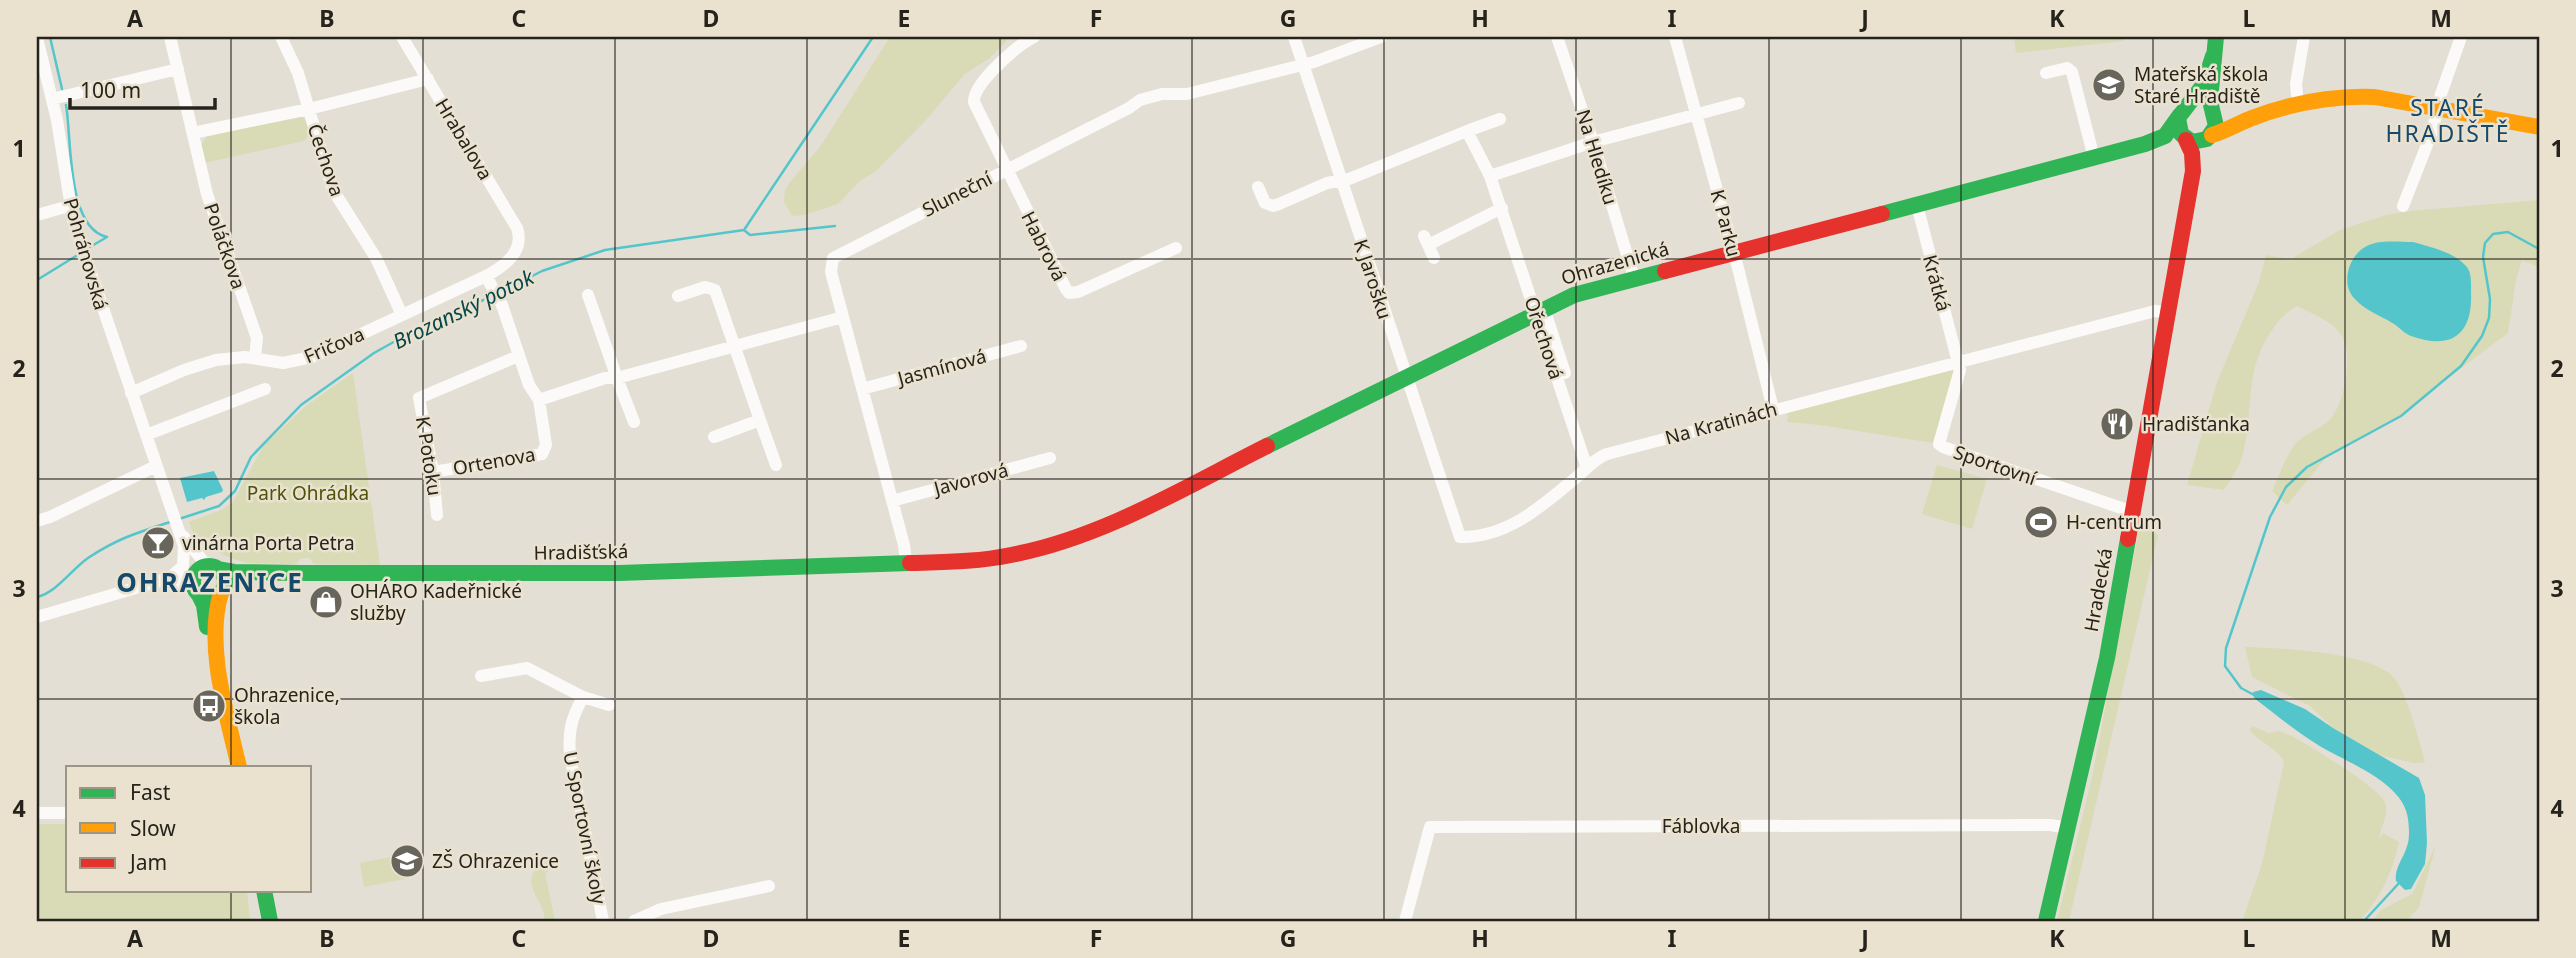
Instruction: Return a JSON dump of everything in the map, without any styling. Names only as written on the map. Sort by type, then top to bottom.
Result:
[{"type":"street","name":"Poláčkova","points":[[170,37],[207,194],[257,338],[255,358]]},
{"type":"street","name":"Čechova","points":[[281,37],[293,61],[334,190],[376,258],[402,314]]},
{"type":"street","name":"Hrabalova","points":[[402,37],[517,228],[518,244]]},
{"type":"street","points":[[1006,169],[976,107],[974,97],[978,87],[1014,50],[1034,37]]},
{"type":"street","name":"K Jarošku","points":[[1294,37],[1406,377]]},
{"type":"street","name":"Sluneční","points":[[906,564],[904,545],[831,272],[833,258],[1144,98],[1162,93],[1187,94],[1303,65],[1381,37]]},
{"type":"street","name":"Na Hledíku","points":[[1557,37],[1593,142],[1634,278]]},
{"type":"street","name":"K Parku","points":[[1675,37],[1734,252],[1773,409]]},
{"type":"street","points":[[2210,137],[2216,126],[2210,101],[2216,37]]},
{"type":"street","points":[[2298,105],[2297,84],[2304,37]]},
{"type":"street","points":[[2403,206],[2432,132],[2461,37]]},
{"type":"street","name":"Pohránovská","points":[[37,38],[60,134],[69,206],[197,582]]},
{"type":"street","name":"Ohrazenická","points":[[906,564],[1018,556],[1074,539],[1131,514],[1540,310],[1590,290],[2145,144],[2165,136],[2204,84],[2213,56]]},
{"type":"street","points":[[2046,73],[2067,68],[2073,72],[2094,158]]},
{"type":"street","points":[[52,99],[178,69]]},
{"type":"street","points":[[193,133],[428,79]]},
{"type":"street","points":[[2254,117],[2199,143],[2185,138],[2178,126],[2181,113],[2196,104],[2230,120],[2254,117],[2331,98],[2360,96],[2539,127]]},
{"type":"street","points":[[1490,176],[1593,142],[1739,103]]},
{"type":"street","points":[[1258,187],[1265,203],[1273,206],[1500,118]]},
{"type":"street","name":"Ořechová","points":[[1467,131],[1490,176],[1588,444],[1592,463]]},
{"type":"street","name":"Hradecká","points":[[2046,921],[2108,658],[2192,181],[2198,156],[2210,137]]},
{"type":"street","name":"Ohrazenická","points":[[2145,144],[2185,138]]},
{"type":"street","name":"Hradecká","points":[[2185,138],[2193,159],[2192,181]]},
{"type":"street","name":"Habrová","points":[[1006,169],[1069,293],[1078,292],[1176,247]]},
{"type":"street","name":"Krátká","points":[[1917,205],[1958,362]]},
{"type":"street","points":[[37,215],[69,206]]},
{"type":"street","points":[[1434,258],[1426,241],[1502,208]]},
{"type":"street","name":"Fričova","points":[[131,393],[184,370],[216,360],[255,358],[274,362],[296,362],[312,357],[402,314],[489,282],[508,262],[518,244]]},
{"type":"street","name":"Ortenova","points":[[433,472],[542,454],[546,445],[539,400],[529,385],[502,306],[489,282]]},
{"type":"street","points":[[678,296],[705,287],[715,290],[776,465]]},
{"type":"street","points":[[589,295],[634,422]]},
{"type":"street","name":"Na Kratinách","points":[[1406,377],[1460,537],[1507,529],[1607,454],[2155,312],[2168,312]]},
{"type":"street","points":[[539,400],[605,378],[617,378],[843,317]]},
{"type":"street","name":"Jasmínová","points":[[862,389],[1021,346]]},
{"type":"street","name":"K Potoku","points":[[437,515],[433,472],[419,398],[518,356]]},
{"type":"street","name":"Sportovní","points":[[1958,362],[1959,376],[1939,436],[1941,446],[2133,512]]},
{"type":"street","points":[[146,435],[265,389]]},
{"type":"street","points":[[714,437],[760,420]]},
{"type":"street","name":"Javorová","points":[[892,501],[1050,457]]},
{"type":"street","points":[[37,521],[156,466]]},
{"type":"street","name":"Pohránovská","points":[[179,532],[197,554],[216,568]]},
{"type":"street","name":"Pohránovská","points":[[170,578],[178,572],[184,561],[179,532]]},
{"type":"street","name":"Hradišťská","points":[[216,568],[234,572],[300,573],[618,573],[906,564]]},
{"type":"street","points":[[223,690],[209,643],[205,608],[197,582],[205,567],[216,568],[224,577],[216,607],[219,665],[239,766]]},
{"type":"street","name":"Hradišťská","points":[[222,592],[235,582],[254,577],[300,573]]},
{"type":"street","points":[[37,617],[170,578],[197,582],[208,598],[222,592]]},
{"type":"street","points":[[146,586],[197,582]]},
{"type":"street","points":[[481,676],[527,668],[583,697],[609,705]]},
{"type":"street","name":"U Sportovní školy","points":[[583,697],[570,721],[570,756],[603,921]]},
{"type":"street","points":[[37,813],[66,813]]},
{"type":"street","name":"Fáblovka","points":[[1405,921],[1430,827],[2050,825],[2069,828]]},
{"type":"street","points":[[634,921],[661,909],[769,886]]},
{"type":"street","points":[[264,892],[270,921]]},
{"type":"green space","points":[[890,37],[1010,37],[990,58],[965,74],[927,119],[876,171],[860,181],[838,204],[792,216],[784,202],[785,190],[820,147]]},
{"type":"green space","points":[[2014,37],[2122,37],[2123,41],[2016,53]]},
{"type":"green space","points":[[303,116],[310,133],[304,141],[204,163],[201,145],[209,133]]},
{"type":"green space","points":[[2539,200],[2539,273],[2536,266],[2522,260],[2516,280],[2508,333],[2411,409],[2329,454],[2287,505],[2272,491],[2297,442],[2327,422],[2334,414],[2343,393],[2347,361],[2343,339],[2338,331],[2322,318],[2297,306],[2277,323],[2260,350],[2252,380],[2246,442],[2234,474],[2224,490],[2187,485],[2217,382],[2259,282],[2266,255],[2291,259],[2340,230],[2386,215]]},
{"type":"green space","points":[[1954,367],[1958,370],[1933,443],[1787,422],[1788,412]]},
{"type":"green space","name":"Park Ohrádka","points":[[353,373],[380,565],[314,564],[309,558],[301,558],[296,564],[248,563],[230,558],[196,541],[189,522],[221,510],[233,502],[264,445],[307,405]]},
{"type":"green space","points":[[1937,465],[1987,479],[1972,529],[1922,514]]},
{"type":"green space","points":[[2140,524],[2158,535],[2069,921],[2057,921],[2092,777]]},
{"type":"green space","points":[[2245,647],[2326,653],[2369,663],[2385,671],[2396,680],[2405,697],[2425,762],[2414,763],[2382,756],[2333,728],[2310,706],[2252,677]]},
{"type":"green space","points":[[2252,726],[2269,733],[2279,731],[2301,741],[2359,779],[2382,798],[2386,805],[2379,838],[2383,833],[2399,842],[2385,884],[2360,921],[2242,921],[2262,864],[2284,762],[2250,730]]},
{"type":"green space","points":[[37,824],[66,824],[66,892],[247,892],[250,921],[37,921]]},
{"type":"green space","points":[[2436,845],[2419,907],[2407,921],[2372,921],[2381,910],[2412,894]]},
{"type":"green space","points":[[401,855],[405,879],[364,887],[360,863]]},
{"type":"green space","points":[[550,859],[556,864],[548,866],[548,872],[545,873],[555,921],[545,921],[532,878],[540,862]]},
{"type":"water","points":[[2413,242],[2448,254],[2461,261],[2469,271],[2471,307],[2468,319],[2464,328],[2449,340],[2425,340],[2409,335],[2363,306],[2350,292],[2348,271],[2359,251],[2376,243]]},
{"type":"water","points":[[214,471],[222,492],[204,500],[202,498],[187,502],[180,478]]},
{"type":"water","points":[[2261,690],[2305,709],[2419,778],[2425,795],[2427,843],[2425,864],[2411,889],[2405,890],[2396,881],[2396,872],[2408,843],[2409,833],[2404,806],[2396,794],[2370,774],[2315,743],[2254,698],[2253,692]]},
{"type":"waterway","points":[[50,37],[62,89]]},
{"type":"waterway","name":"Brozanský potok","points":[[499,293],[542,271],[605,250],[744,230],[873,37]]},
{"type":"waterway","points":[[66,105],[73,180],[78,200],[84,217],[94,230],[107,237],[90,247]]},
{"type":"waterway","points":[[744,230],[750,235],[835,226]]},
{"type":"waterway","points":[[2254,695],[2241,688],[2225,666],[2226,648],[2270,517],[2286,487],[2307,467],[2401,416],[2461,366],[2482,336],[2489,318],[2490,299],[2483,257],[2485,243],[2493,234],[2508,232],[2539,249]]},
{"type":"waterway","points":[[37,280],[76,256]]},
{"type":"waterway","name":"Brozanský potok","points":[[179,519],[219,506],[235,491],[251,457],[301,405],[374,353],[424,325],[493,296]]},
{"type":"waterway","name":"Brozanský potok","points":[[37,597],[57,586],[88,558],[109,545],[173,521]]},
{"type":"waterway","points":[[2364,921],[2400,882]]},
{"type":"traffic: fast","points":[[2213,56],[2204,84],[2178,118],[2181,134],[2192,142],[2207,139],[2216,126],[2210,101],[2216,37]]},
{"type":"traffic: fast","points":[[1882,214],[2145,144],[2165,136],[2180,115]]},
{"type":"traffic: fast","points":[[1267,446],[1574,295],[1665,271]]},
{"type":"traffic: fast","points":[[2046,921],[2107,658],[2128,539]]},
{"type":"traffic: fast","points":[[217,569],[234,572],[300,573],[619,573],[910,563]]},
{"type":"traffic: fast","points":[[209,566],[220,571],[225,582],[220,593],[209,598],[198,593],[193,582],[198,571],[209,566]]},
{"type":"traffic: fast","points":[[198,593],[204,605],[207,627]]},
{"type":"traffic: fast","points":[[264,892],[270,921]]},
{"type":"traffic: slow","points":[[2212,135],[2282,108],[2313,101],[2359,97],[2375,97],[2539,127]]},
{"type":"traffic: slow","points":[[221,593],[215,635],[216,657],[239,766]]},
{"type":"traffic: jam","points":[[2128,539],[2193,171],[2192,153],[2186,140]]},
{"type":"traffic: jam","points":[[1665,271],[1882,214]]},
{"type":"traffic: jam","points":[[910,563],[999,557],[1078,537],[1142,510],[1267,446]]},
{"type":"place","name":"Mateřská škola Staré Hradiště","points":[[2109,85]]},
{"type":"place","name":"Hradišťanka","points":[[2117,424]]},
{"type":"place","name":"H-centrum","points":[[2041,522]]},
{"type":"place","name":"vinárna Porta Petra","points":[[158,543]]},
{"type":"place","name":"OHÁRO Kadeřnické služby","points":[[326,602]]},
{"type":"place","name":"Ohrazenice, škola","points":[[209,706]]},
{"type":"place","name":"ZŠ Ohrazenice","points":[[407,861]]},
{"type":"district","name":"STARÉ HRADIŠTĚ","points":[[2448,120]]},
{"type":"district","name":"OHRAZENICE","points":[[210,582]]}]
